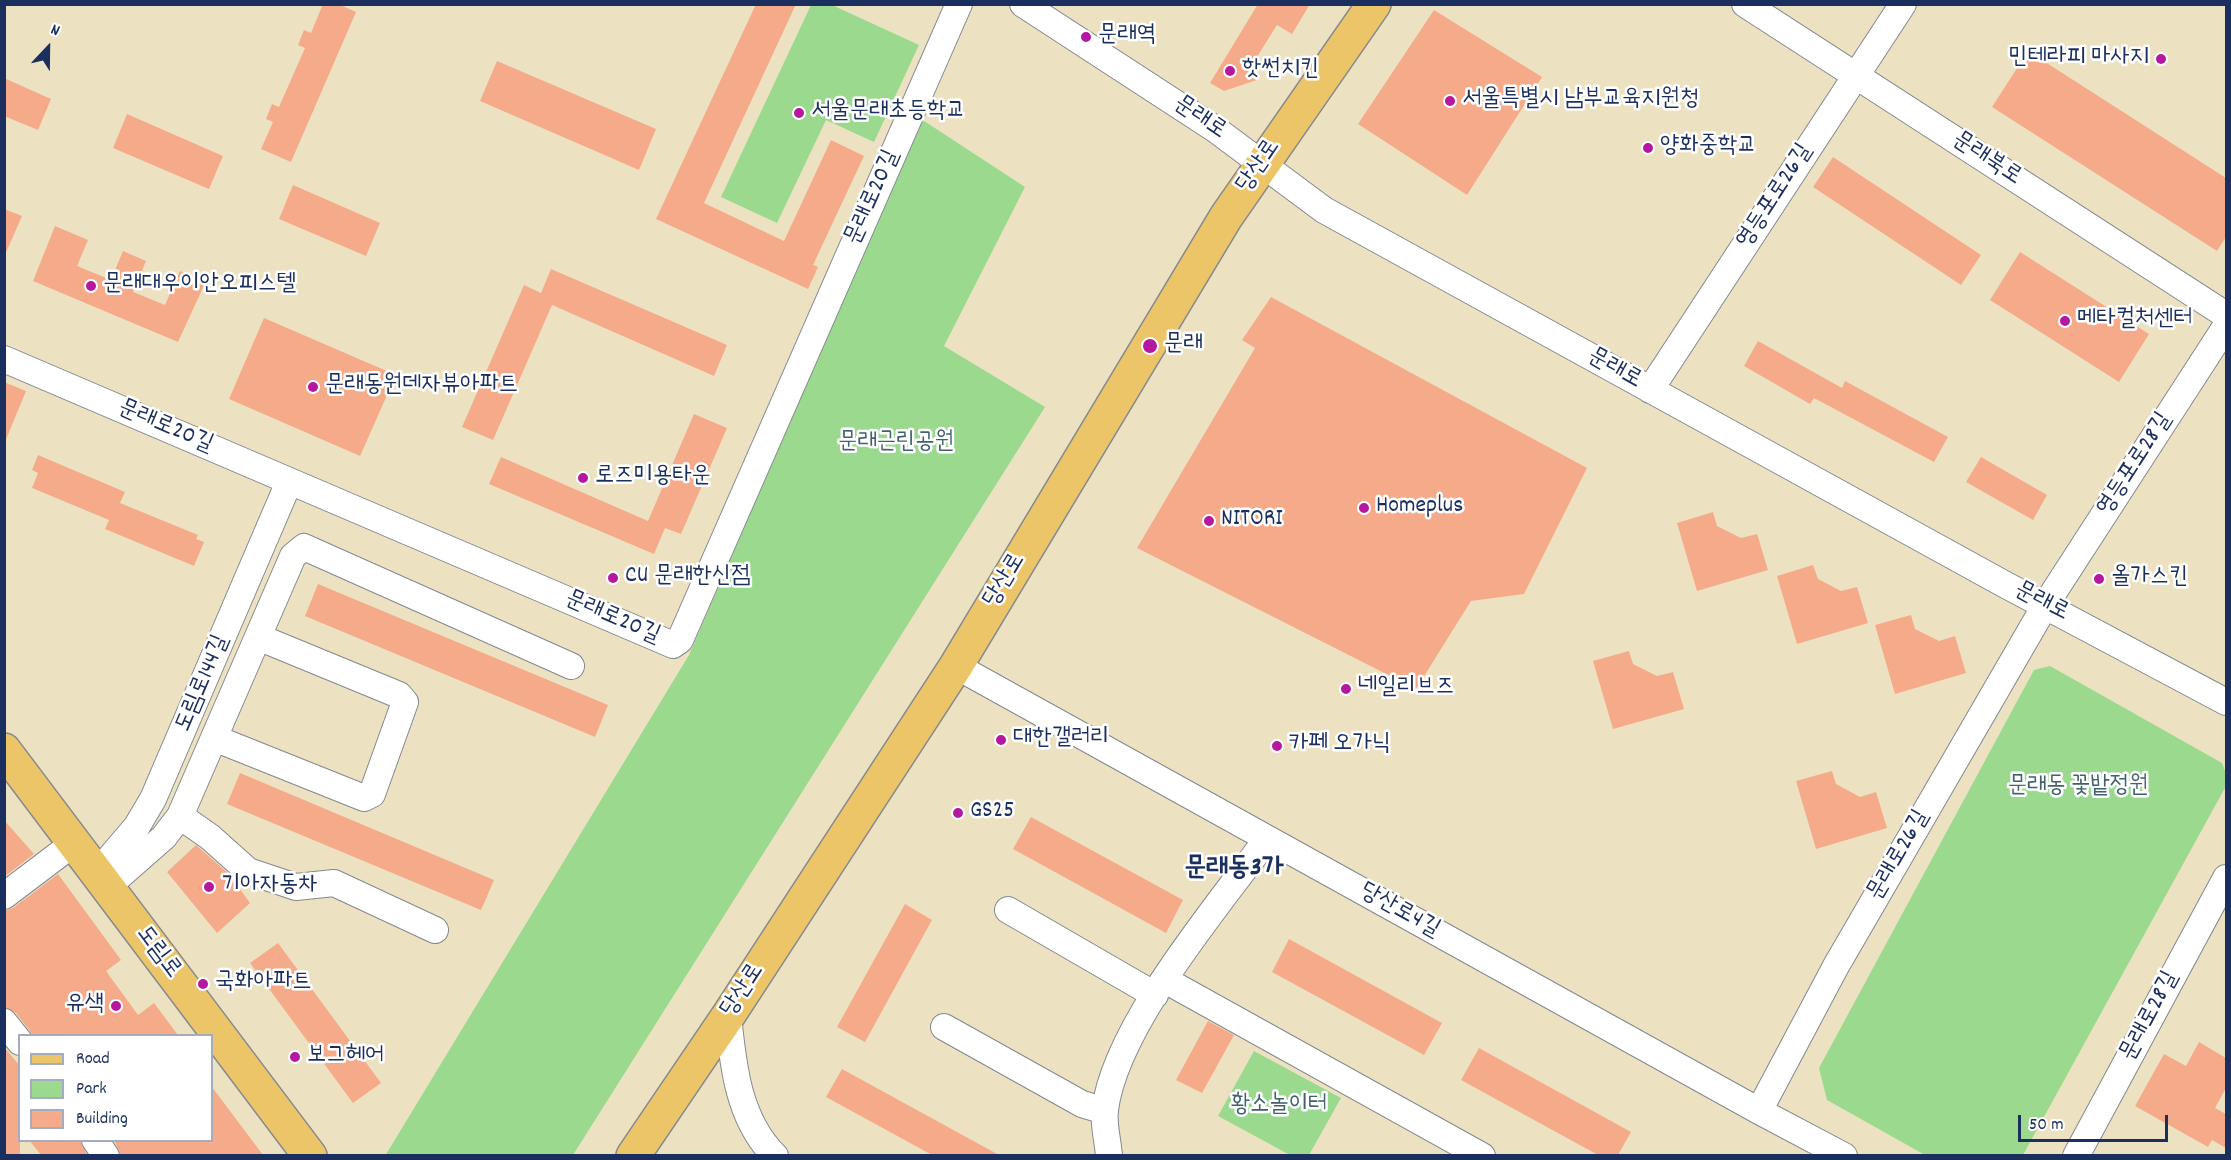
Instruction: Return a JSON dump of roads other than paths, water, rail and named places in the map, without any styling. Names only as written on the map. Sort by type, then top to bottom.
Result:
[{"type":"main road","name":"당산로","points":[[633,1155],[728,1016],[956,666],[1144,351],[1262,163],[1374,4]]},
{"type":"main road","name":"도림로","points":[[4,750],[310,1155]]},
{"type":"street","name":"문래로20길","points":[[4,359],[673,645],[680,640],[959,4]]},
{"type":"street","name":"문래로","points":[[1023,4],[1215,129],[1324,210],[2004,584],[2046,604],[2226,702]]},
{"type":"street","name":"영등포로26길","points":[[1650,390],[1903,4]]},
{"type":"street","name":"문래북로","points":[[1745,5],[2226,315]]},
{"type":"street","name":"영등포로28길","points":[[2046,604],[2226,326]]},
{"type":"street","name":"도림로144길","points":[[102,880],[153,798],[290,482]]},
{"type":"street","points":[[102,880],[164,837],[180,816],[293,556],[304,547],[571,666]]},
{"type":"street","name":"문래로26길","points":[[1759,1111],[1836,966],[2046,604]]},
{"type":"street","points":[[214,738],[364,798],[372,795],[405,702],[399,695],[258,637]]},
{"type":"street","name":"당산로4길","points":[[956,666],[1759,1111],[1844,1155]]},
{"type":"street","points":[[180,816],[248,871],[296,887],[334,883],[435,930]]},
{"type":"street","points":[[1109,1155],[1105,1111],[1113,1077],[1133,1033],[1160,987],[1267,839]]},
{"type":"street","points":[[4,896],[74,843]]},
{"type":"street","name":"문래로28길","points":[[2076,1155],[2226,878]]},
{"type":"street","points":[[1008,910],[1482,1155]]},
{"type":"street","points":[[728,1016],[734,1067],[754,1155]]},
{"type":"street","points":[[4,1022],[18,1040]]},
{"type":"street","points":[[944,1027],[1082,1104],[1105,1111]]},
{"type":"street","points":[[746,1112],[775,1155]]},
{"type":"street","points":[[96,1142],[106,1155]]},
{"type":"place","name":"문래역","points":[[1086,37]]},
{"type":"place","name":"민테라피 마사지","points":[[2161,59]]},
{"type":"place","name":"핫썬치킨","points":[[1230,71]]},
{"type":"place","name":"서울특별시 남부교육지원청","points":[[1450,101]]},
{"type":"place","name":"서울문래초등학교","points":[[799,113]]},
{"type":"place","name":"양화중학교","points":[[1648,148]]},
{"type":"place","name":"문래대우이안오피스텔","points":[[91,286]]},
{"type":"place","name":"메타컬처센터","points":[[2065,321]]},
{"type":"place","name":"문래","points":[[1150,346]]},
{"type":"place","name":"문래동원데자뷰아파트","points":[[313,387]]},
{"type":"place","name":"로즈미용타운","points":[[583,478]]},
{"type":"place","name":"Homeplus","points":[[1364,508]]},
{"type":"place","name":"NITORI","points":[[1209,521]]},
{"type":"place","name":"CU 문래한신점","points":[[613,578]]},
{"type":"place","name":"올가스킨","points":[[2099,579]]},
{"type":"place","name":"네일리브즈","points":[[1346,689]]},
{"type":"place","name":"대한갤러리","points":[[1001,740]]},
{"type":"place","name":"카페 오가닉","points":[[1277,746]]},
{"type":"place","name":"GS25","points":[[958,813]]},
{"type":"place","name":"기아자동차","points":[[209,887]]},
{"type":"place","name":"국화아파트","points":[[203,984]]},
{"type":"place","name":"유색","points":[[116,1006]]},
{"type":"place","name":"보그헤어","points":[[295,1057]]},
{"type":"district","name":"문래동3가","points":[[1234,870]]},
{"type":"park label","name":"문래근린공원","points":[[896,444]]},
{"type":"park label","name":"문래동 꽃밭정원","points":[[2078,788]]},
{"type":"park label","name":"황소놀이터","points":[[1279,1107]]}]
